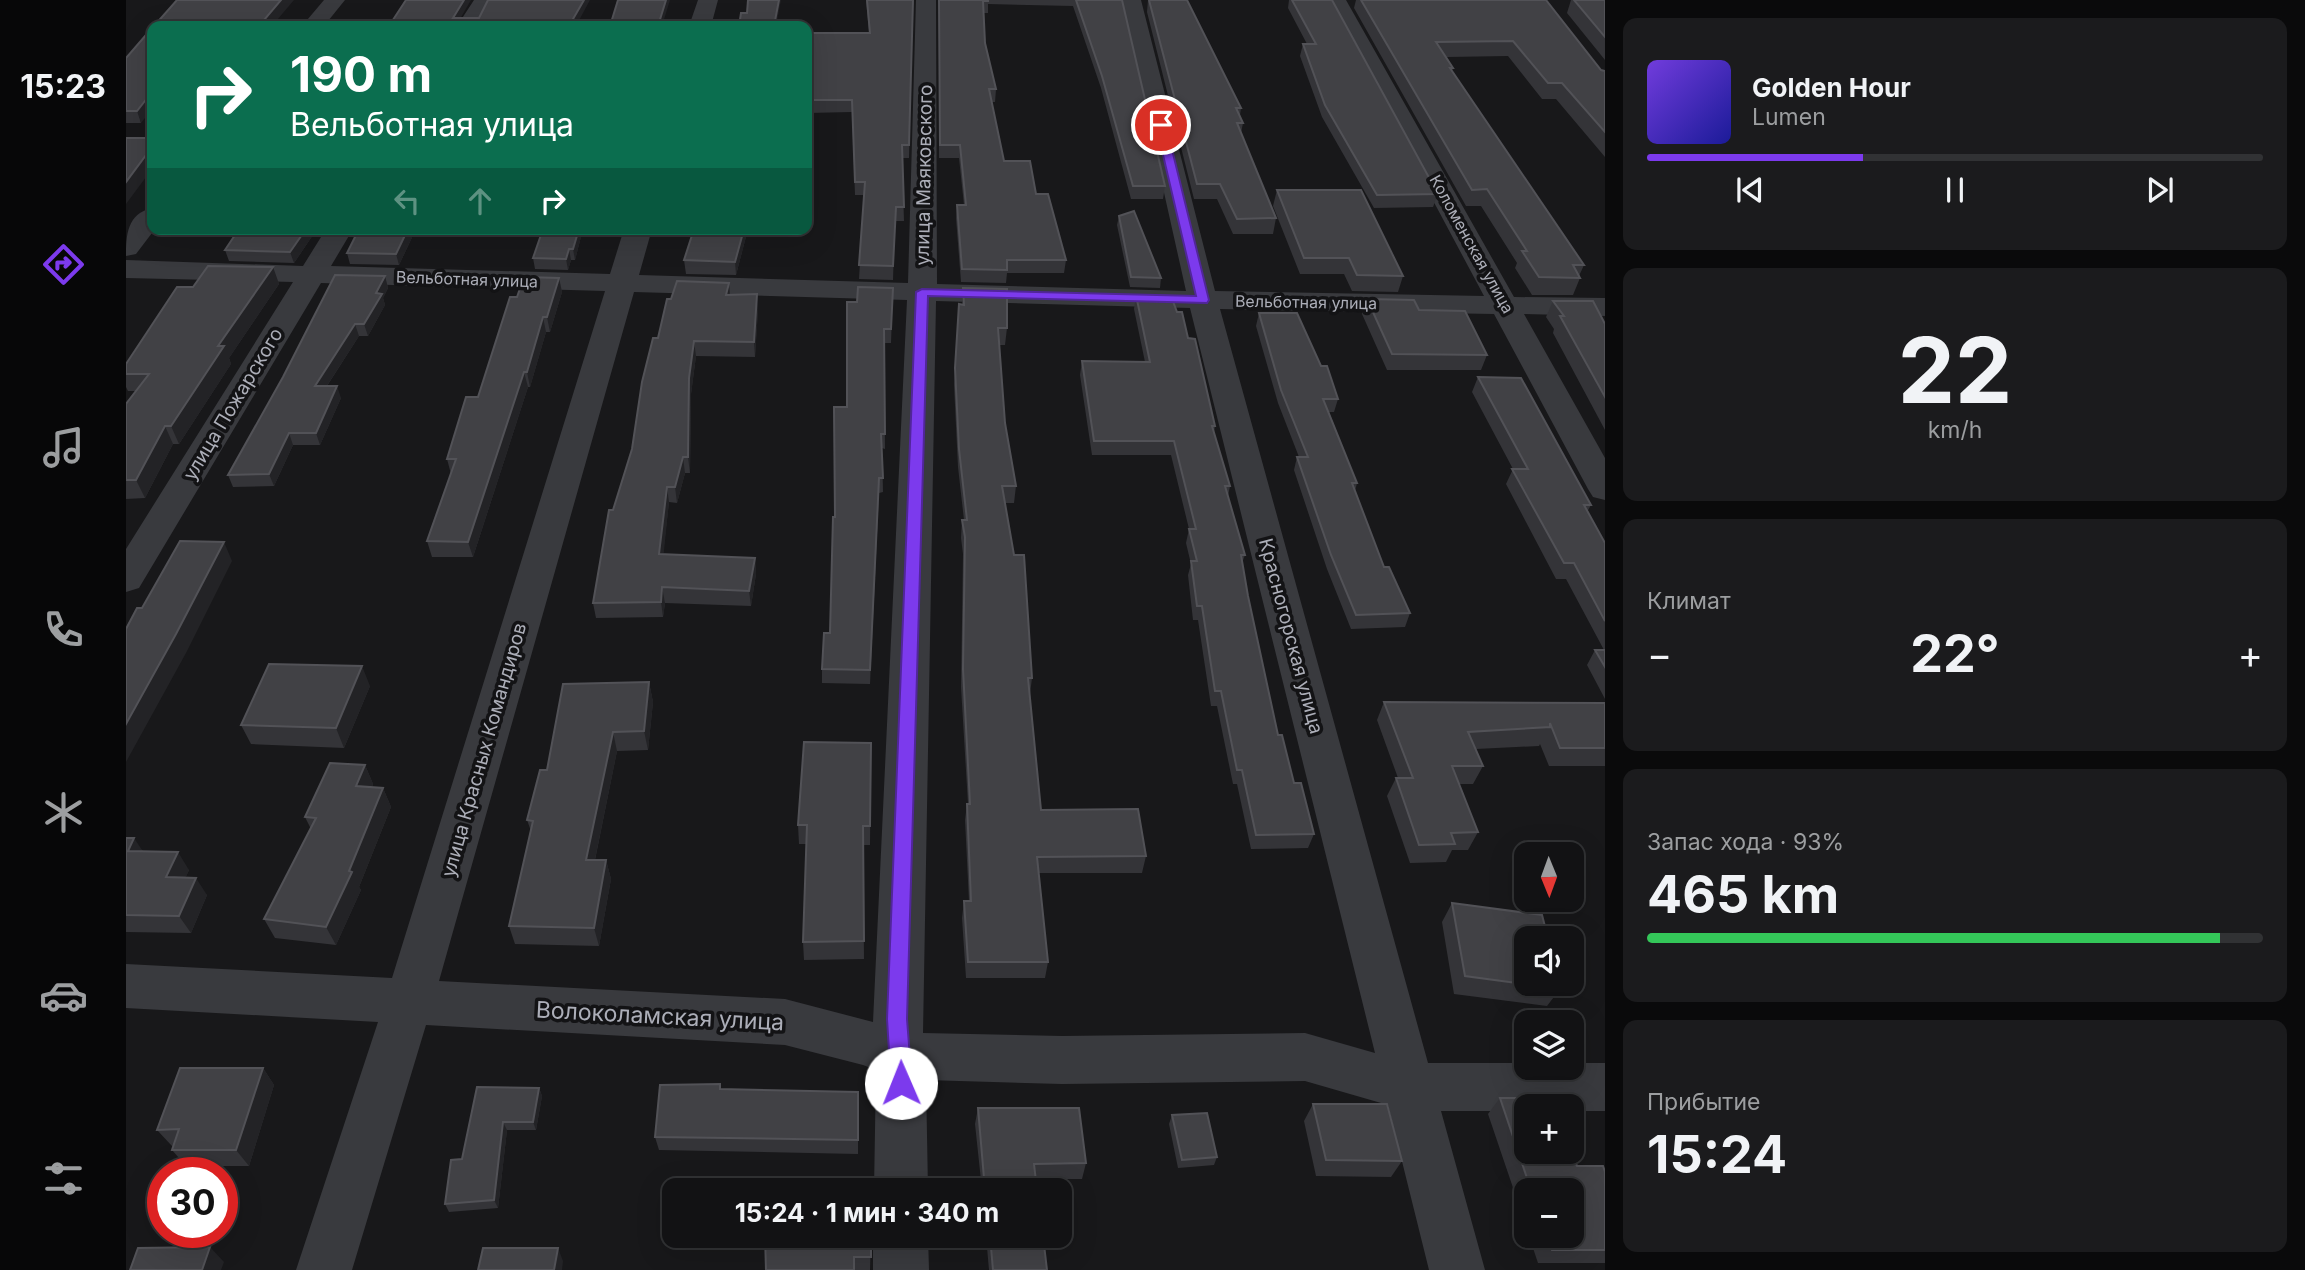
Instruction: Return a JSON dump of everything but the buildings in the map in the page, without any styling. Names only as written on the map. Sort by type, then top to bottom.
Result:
[{"type":"street","points":[[317,21],[335,0]]},
{"type":"street","points":[[471,21],[484,0]]},
{"type":"street","points":[[702,21],[708,0]]},
{"type":"street","name":"улица Маяковского","points":[[901,1178],[901,1056],[897,1005],[922,292],[926,0]]},
{"type":"street","name":"Красногорская улица","points":[[1131,0],[1203,300],[1457,1270]]},
{"type":"street","name":"Коломенская улица","points":[[1336,0],[1605,489]]},
{"type":"street","points":[[126,248],[147,222]]},
{"type":"street","name":"улица Пожарского","points":[[126,579],[336,235]]},
{"type":"street","name":"улица Красных Командиров","points":[[324,1270],[409,1000],[636,235]]},
{"type":"street","name":"Вельботная улица","points":[[126,269],[1203,300],[1605,307]]},
{"type":"street","name":"Волоколамская улица","points":[[126,986],[786,1022],[865,1042],[901,1056],[1062,1060],[1305,1056],[1409,1087],[1605,1087]]},
{"type":"street","points":[[901,1248],[901,1270]]},
{"type":"route","points":[[901,1083],[897,1019],[922,292],[1203,300],[1161,125]]}]
